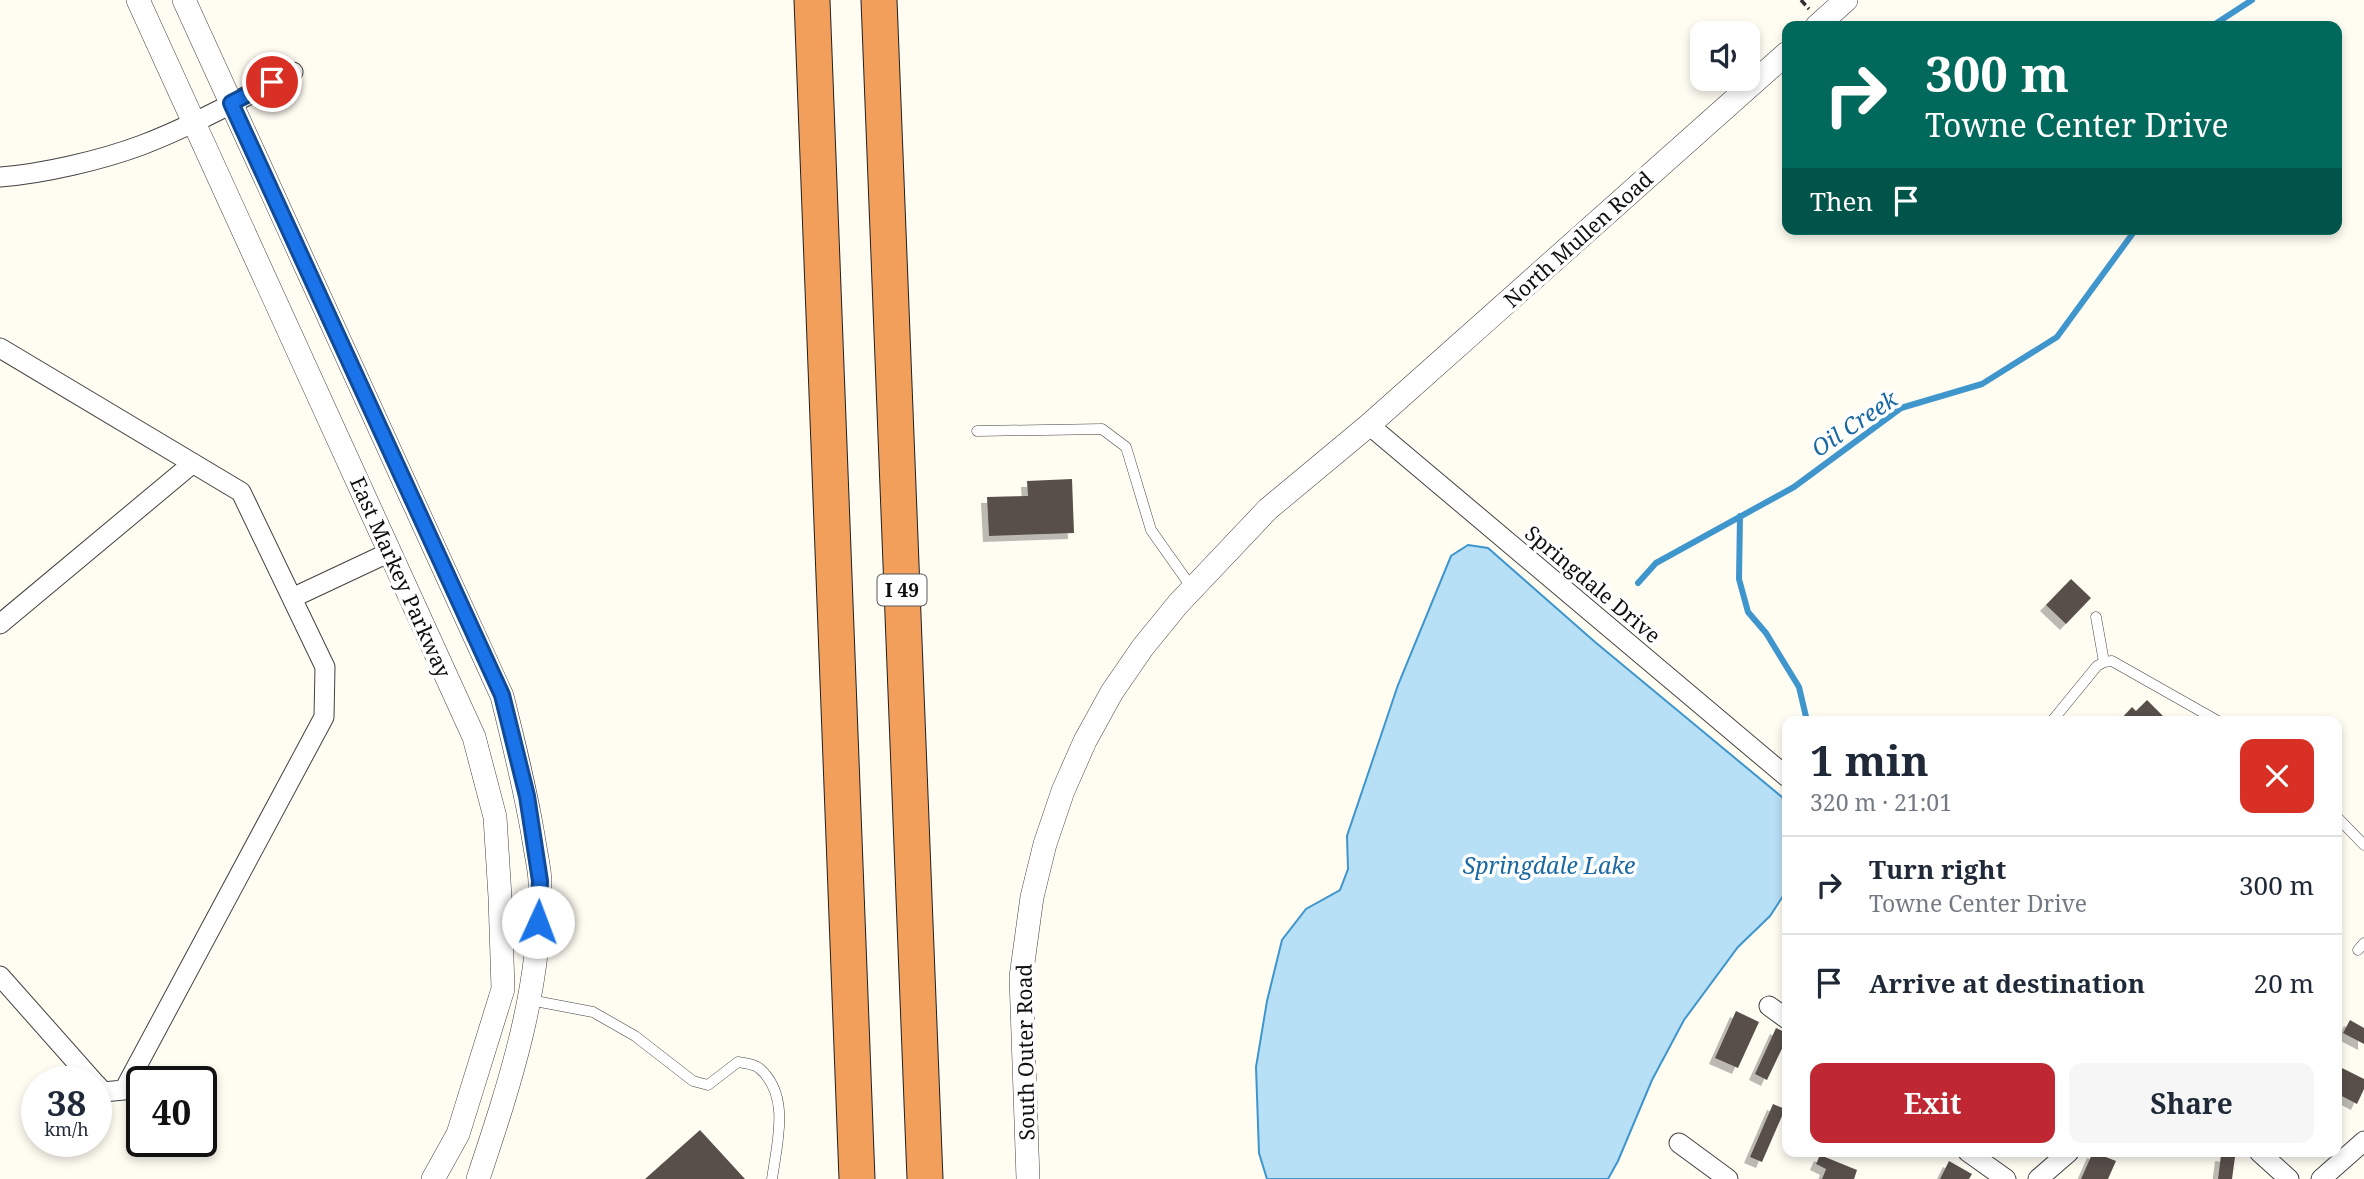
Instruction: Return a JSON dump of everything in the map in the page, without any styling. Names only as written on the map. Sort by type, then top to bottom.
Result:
[{"type":"highway","points":[[812,0],[857,1179]]},
{"type":"highway","name":"I 49","points":[[878,0],[925,1179]]},
{"type":"street","name":"East Markey Parkway","points":[[138,0],[474,737],[495,817],[503,989],[458,1134],[433,1179]]},
{"type":"street","name":"East Markey Parkway","points":[[184,0],[502,695],[527,796],[540,881],[538,942],[530,1000],[508,1089],[478,1179]]},
{"type":"street","points":[[1823,21],[1846,0]]},
{"type":"street","name":"North Mullen Road","points":[[1192,589],[1268,509],[1369,425],[1782,57]]},
{"type":"street","points":[[0,177],[44,170],[141,145],[293,72]]},
{"type":"street","points":[[0,348],[241,492],[325,667],[324,717],[124,1090],[112,1091]]},
{"type":"street","name":"Springdale Drive","points":[[1369,425],[1782,772]]},
{"type":"street","points":[[0,624],[193,463]]},
{"type":"street","points":[[292,598],[390,552]]},
{"type":"street","name":"South Outer Road","points":[[1028,1179],[1021,977],[1032,897],[1054,817],[1085,741],[1112,692],[1163,622],[1192,589]]},
{"type":"street","points":[[0,976],[80,1066]]},
{"type":"street","points":[[1769,1006],[1782,1015]]},
{"type":"street","points":[[2321,1179],[2364,1141]]},
{"type":"street","points":[[1679,1143],[1728,1179]]},
{"type":"street","points":[[1975,1157],[2006,1179]]},
{"type":"street","points":[[2038,1179],[2063,1157]]},
{"type":"street","points":[[2265,1157],[2289,1179]]},
{"type":"lane","points":[[977,431],[1102,429],[1126,447],[1151,530],[1192,589]]},
{"type":"lane","points":[[2096,617],[2104,662]]},
{"type":"lane","points":[[2056,716],[2097,666],[2112,661],[2209,716]]},
{"type":"lane","points":[[2342,822],[2364,845]]},
{"type":"lane","points":[[530,1000],[593,1012],[635,1036],[693,1081],[708,1085],[738,1062],[757,1066],[774,1087],[780,1116],[772,1179]]},
{"type":"water","name":"Springdale Lake","points":[[1468,545],[1488,548],[1595,642],[1782,797],[1782,898],[1770,916],[1738,947],[1684,1020],[1652,1080],[1608,1179],[1267,1179],[1259,1153],[1256,1067],[1267,1001],[1282,940],[1306,909],[1340,890],[1348,869],[1347,836],[1398,685],[1451,556]]},
{"type":"building","points":[[1072,479],[1074,533],[989,536],[987,497],[1028,496],[1027,481]]},
{"type":"building","points":[[2071,579],[2091,598],[2066,624],[2046,605]]},
{"type":"building","points":[[2147,700],[2163,716],[2124,716],[2132,707],[2136,711]]},
{"type":"building","points":[[1736,1011],[1759,1022],[1738,1068],[1715,1058]]},
{"type":"building","points":[[2350,1020],[2364,1028],[2364,1044],[2343,1033]]},
{"type":"building","points":[[1776,1028],[1782,1031],[1782,1048],[1767,1080],[1755,1074]]},
{"type":"building","points":[[2342,1068],[2364,1079],[2364,1089],[2357,1104],[2342,1096]]},
{"type":"building","points":[[1773,1104],[1782,1108],[1782,1116],[1762,1162],[1750,1157]]},
{"type":"building","points":[[700,1130],[745,1179],[645,1179]]},
{"type":"building","points":[[1819,1157],[1825,1157],[1857,1170],[1854,1179],[1822,1179],[1826,1169],[1816,1164]]},
{"type":"building","points":[[2091,1157],[2106,1157],[2116,1161],[2108,1179],[2081,1179]]},
{"type":"building","points":[[2221,1157],[2235,1157],[2232,1179],[2218,1179]]},
{"type":"building","points":[[1949,1161],[1972,1174],[1969,1179],[1940,1179]]},
{"type":"waterway","name":"Oil Creek","points":[[2220,21],[2252,0]]},
{"type":"waterway","name":"Oil Creek","points":[[1638,583],[1656,563],[1794,487],[1901,408],[1982,384],[2057,337],[2132,235]]},
{"type":"waterway","points":[[1740,516],[1739,579],[1748,612],[1766,633],[1799,687],[1806,716]]},
{"type":"route","points":[[272,82],[231,103],[502,695],[527,796],[540,881],[538,922]]}]
